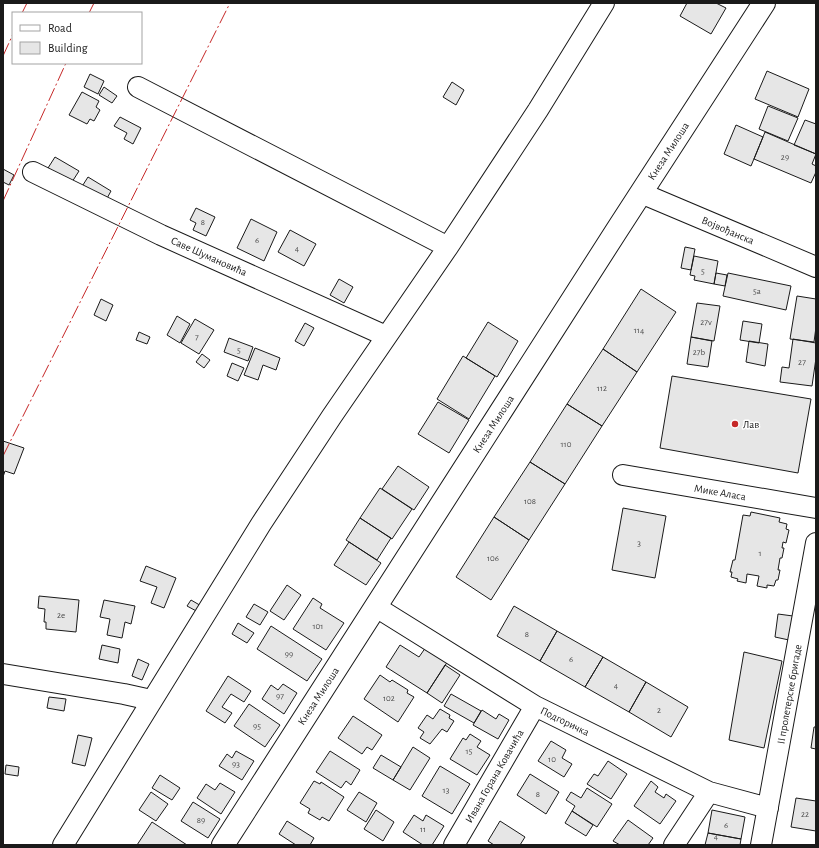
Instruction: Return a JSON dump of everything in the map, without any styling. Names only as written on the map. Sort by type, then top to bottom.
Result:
[{"type":"main road","name":"Кнеза Милоша","points":[[223,845],[764,3]]},
{"type":"street","points":[[63,845],[261,524],[386,336],[448,247],[538,110],[604,3]]},
{"type":"street","points":[[138,87],[448,247]]},
{"type":"street","name":"Саве Шумановића","points":[[33,172],[161,235],[386,336]]},
{"type":"street","name":"Војвођанска","points":[[641,193],[816,267]]},
{"type":"street","name":"Мике Аласа","points":[[623,475],[816,508]]},
{"type":"street","name":"II пролетерске бригаде","points":[[761,845],[810,612],[816,543]]},
{"type":"street","name":"Подгоричка","points":[[376,607],[534,706],[709,792],[768,808]]},
{"type":"street","points":[[3,674],[152,700]]},
{"type":"street","name":"Ивана Горана Ковачића","points":[[454,845],[534,706]]},
{"type":"street","points":[[674,845],[709,792]]},
{"type":"building","points":[[687,3],[716,3],[726,8],[711,34],[680,16]]},
{"type":"building","points":[[767,71],[809,89],[798,117],[755,99]]},
{"type":"building","points":[[90,74],[104,81],[98,94],[84,87]]},
{"type":"building","points":[[452,82],[464,90],[456,105],[443,97]]},
{"type":"building","points":[[104,87],[117,96],[112,103],[99,95]]},
{"type":"building","points":[[82,92],[99,101],[96,107],[100,110],[94,121],[90,119],[87,124],[69,115]]},
{"type":"building","points":[[768,106],[798,118],[788,141],[759,129]]},
{"type":"building","points":[[120,117],[141,128],[133,144],[124,139],[127,133],[114,126]]},
{"type":"building","points":[[805,120],[816,124],[816,154],[794,145]]},
{"type":"building","points":[[736,125],[763,137],[751,166],[724,154]]},
{"type":"building","points":[[765,132],[816,154],[812,164],[816,166],[816,172],[811,183],[754,159]]},
{"type":"building","points":[[55,157],[79,171],[72,182],[48,168]]},
{"type":"building","points":[[3,169],[14,175],[9,185],[3,182]]},
{"type":"building","points":[[88,177],[111,191],[105,202],[81,188]]},
{"type":"building","points":[[196,208],[215,217],[206,236],[193,230],[196,223],[190,220]]},
{"type":"building","points":[[251,219],[277,232],[264,261],[237,248]]},
{"type":"building","points":[[290,230],[316,244],[304,266],[278,252]]},
{"type":"building","points":[[685,247],[695,249],[691,270],[681,268]]},
{"type":"building","points":[[694,256],[718,261],[714,284],[694,280],[695,276],[690,275]]},
{"type":"building","points":[[716,273],[727,275],[725,286],[714,284]]},
{"type":"building","points":[[728,273],[791,286],[786,310],[723,296]]},
{"type":"building","points":[[339,279],[353,287],[344,303],[330,295]]},
{"type":"building","points":[[641,289],[676,312],[637,372],[603,349]]},
{"type":"building","points":[[797,296],[816,299],[816,327],[814,342],[790,339]]},
{"type":"building","points":[[101,299],[113,305],[106,321],[94,315]]},
{"type":"building","points":[[697,303],[720,306],[714,341],[691,337]]},
{"type":"building","points":[[177,316],[190,324],[180,343],[167,335]]},
{"type":"building","points":[[195,319],[214,330],[199,354],[181,343]]},
{"type":"building","points":[[743,321],[762,324],[759,343],[740,340]]},
{"type":"building","points":[[488,322],[518,341],[497,377],[466,358]]},
{"type":"building","points":[[305,323],[314,328],[304,346],[295,341]]},
{"type":"building","points":[[139,332],[150,337],[147,344],[136,340]]},
{"type":"building","points":[[691,337],[712,341],[708,367],[687,364]]},
{"type":"building","points":[[229,338],[253,347],[248,361],[224,352]]},
{"type":"building","points":[[793,339],[816,343],[816,358],[812,386],[780,382],[782,367],[789,368]]},
{"type":"building","points":[[749,341],[768,344],[765,366],[746,362]]},
{"type":"building","points":[[255,348],[280,358],[276,370],[263,365],[258,380],[244,375]]},
{"type":"building","points":[[603,349],[637,372],[602,426],[567,404]]},
{"type":"building","points":[[202,354],[210,360],[204,368],[196,362]]},
{"type":"building","points":[[463,356],[495,376],[469,419],[437,399]]},
{"type":"building","points":[[232,363],[244,368],[238,381],[227,376]]},
{"type":"building","name":"Лав","points":[[672,376],[811,399],[798,473],[660,448]]},
{"type":"building","points":[[438,402],[469,420],[449,453],[418,434]]},
{"type":"building","points":[[567,404],[602,426],[565,484],[530,462]]},
{"type":"building","points":[[3,441],[24,448],[14,474],[5,471],[3,477]]},
{"type":"building","points":[[530,462],[565,484],[529,540],[494,517]]},
{"type":"building","points":[[398,466],[429,487],[414,510],[382,489]]},
{"type":"building","points":[[380,488],[412,509],[392,539],[360,518]]},
{"type":"building","points":[[623,508],[666,516],[655,578],[612,570]]},
{"type":"building","points":[[751,512],[780,518],[779,522],[787,524],[786,529],[789,530],[786,543],[783,542],[782,548],[784,548],[782,558],[780,558],[778,580],[776,580],[774,586],[767,585],[767,588],[757,586],[759,576],[747,574],[746,583],[737,581],[738,579],[731,577],[732,572],[730,572],[733,560],[735,560],[743,515],[750,516]]},
{"type":"building","points":[[494,517],[529,540],[491,600],[456,577]]},
{"type":"building","points":[[360,518],[391,538],[377,560],[346,540]]},
{"type":"building","points":[[349,542],[381,563],[366,585],[334,565]]},
{"type":"building","points":[[146,566],[176,578],[164,608],[151,603],[157,587],[140,581]]},
{"type":"building","points":[[287,585],[301,595],[284,620],[270,611]]},
{"type":"building","points":[[39,596],[79,600],[76,632],[46,629],[46,622],[44,622],[45,609],[38,608]]},
{"type":"building","points":[[313,598],[322,604],[320,608],[344,623],[326,650],[293,629]]},
{"type":"building","points":[[104,600],[135,606],[131,624],[125,622],[122,638],[107,635],[110,619],[100,617]]},
{"type":"building","points":[[191,600],[203,607],[200,613],[187,606]]},
{"type":"building","points":[[254,604],[268,612],[260,625],[246,617]]},
{"type":"building","points":[[514,606],[557,631],[540,661],[497,636]]},
{"type":"building","points":[[778,614],[793,616],[789,640],[775,637]]},
{"type":"building","points":[[238,623],[254,633],[247,643],[232,634]]},
{"type":"building","points":[[271,626],[322,659],[307,681],[257,649]]},
{"type":"building","points":[[557,631],[603,657],[585,687],[540,661]]},
{"type":"building","points":[[102,645],[120,649],[118,663],[99,659]]},
{"type":"building","points":[[400,645],[419,657],[426,647],[448,661],[427,693],[386,667]]},
{"type":"building","points":[[744,652],[782,661],[764,748],[729,740]]},
{"type":"building","points":[[603,657],[646,682],[629,712],[585,687]]},
{"type":"building","points":[[138,659],[149,664],[142,680],[132,676]]},
{"type":"building","points":[[445,665],[460,675],[442,703],[427,693]]},
{"type":"building","points":[[380,675],[390,682],[392,680],[408,690],[407,693],[414,697],[398,722],[364,699]]},
{"type":"building","points":[[228,676],[251,691],[244,702],[231,694],[222,707],[232,713],[225,723],[206,711]]},
{"type":"building","points":[[646,682],[688,707],[671,737],[629,712]]},
{"type":"building","points":[[283,684],[297,693],[284,714],[262,699],[271,685],[278,690]]},
{"type":"building","points":[[451,694],[481,711],[474,723],[444,706]]},
{"type":"building","points":[[49,697],[66,699],[64,711],[47,708]]},
{"type":"building","points":[[249,704],[280,725],[265,747],[234,726]]},
{"type":"building","points":[[440,709],[450,715],[449,718],[454,721],[447,732],[442,729],[430,744],[420,738],[424,732],[418,728],[427,715],[433,719]]},
{"type":"building","points":[[482,710],[496,719],[499,714],[509,720],[498,739],[473,725]]},
{"type":"building","points":[[353,716],[382,735],[372,750],[367,747],[362,754],[338,738]]},
{"type":"building","points":[[814,727],[816,727],[816,749],[811,748]]},
{"type":"building","points":[[470,734],[481,741],[477,747],[490,755],[477,775],[450,759],[463,738],[466,740]]},
{"type":"building","points":[[78,735],[92,738],[85,766],[72,763]]},
{"type":"building","points":[[551,741],[566,750],[562,758],[572,764],[564,777],[538,761]]},
{"type":"building","points":[[413,747],[430,758],[410,790],[393,780]]},
{"type":"building","points":[[236,751],[254,761],[242,780],[219,766],[227,754],[232,758]]},
{"type":"building","points":[[330,751],[360,770],[351,785],[346,781],[341,788],[316,772]]},
{"type":"building","points":[[381,755],[401,767],[393,780],[373,768]]},
{"type":"building","points":[[608,761],[627,774],[611,799],[587,784],[594,774],[598,776]]},
{"type":"building","points":[[6,765],[19,767],[18,776],[5,774]]},
{"type":"building","points":[[440,766],[470,784],[452,814],[422,796]]},
{"type":"building","points":[[530,774],[559,792],[546,814],[517,795]]},
{"type":"building","points":[[160,775],[180,788],[172,800],[152,788]]},
{"type":"building","points":[[314,781],[320,784],[321,782],[344,797],[329,821],[322,817],[320,820],[308,813],[310,809],[300,803]]},
{"type":"building","points":[[651,781],[658,787],[655,792],[664,798],[666,794],[676,801],[660,824],[634,806]]},
{"type":"building","points":[[220,783],[235,792],[221,814],[197,798],[206,784],[215,790]]},
{"type":"building","points":[[587,788],[612,804],[597,827],[572,811],[575,806],[566,800],[571,792],[581,798]]},
{"type":"building","points":[[151,792],[168,804],[156,821],[139,810]]},
{"type":"building","points":[[359,792],[377,803],[366,822],[347,810]]},
{"type":"building","points":[[796,798],[816,801],[816,831],[791,827]]},
{"type":"building","points":[[193,802],[220,819],[208,838],[181,821]]},
{"type":"building","points":[[376,810],[394,822],[383,841],[364,829]]},
{"type":"building","points":[[712,810],[745,817],[741,839],[708,833]]},
{"type":"building","points":[[572,811],[593,825],[586,836],[565,823]]},
{"type":"building","points":[[414,815],[423,821],[426,815],[444,826],[432,845],[423,845],[403,832]]},
{"type":"building","points":[[628,820],[653,838],[648,845],[620,845],[613,841]]},
{"type":"building","points":[[287,821],[314,838],[310,845],[296,845],[279,834]]},
{"type":"building","points":[[500,821],[525,837],[520,845],[494,845],[488,841]]},
{"type":"building","points":[[152,822],[187,845],[137,845]]},
{"type":"building","points":[[708,833],[741,839],[740,845],[705,845]]},
{"type":"power","points":[[22,12],[27,3]]},
{"type":"power","points":[[90,12],[94,3]]},
{"type":"power","points":[[3,456],[230,3]]},
{"type":"power","points":[[3,56],[12,36]]},
{"type":"power","points":[[3,201],[66,64]]},
{"type":"place","name":"Лав","points":[[735,424]]}]
